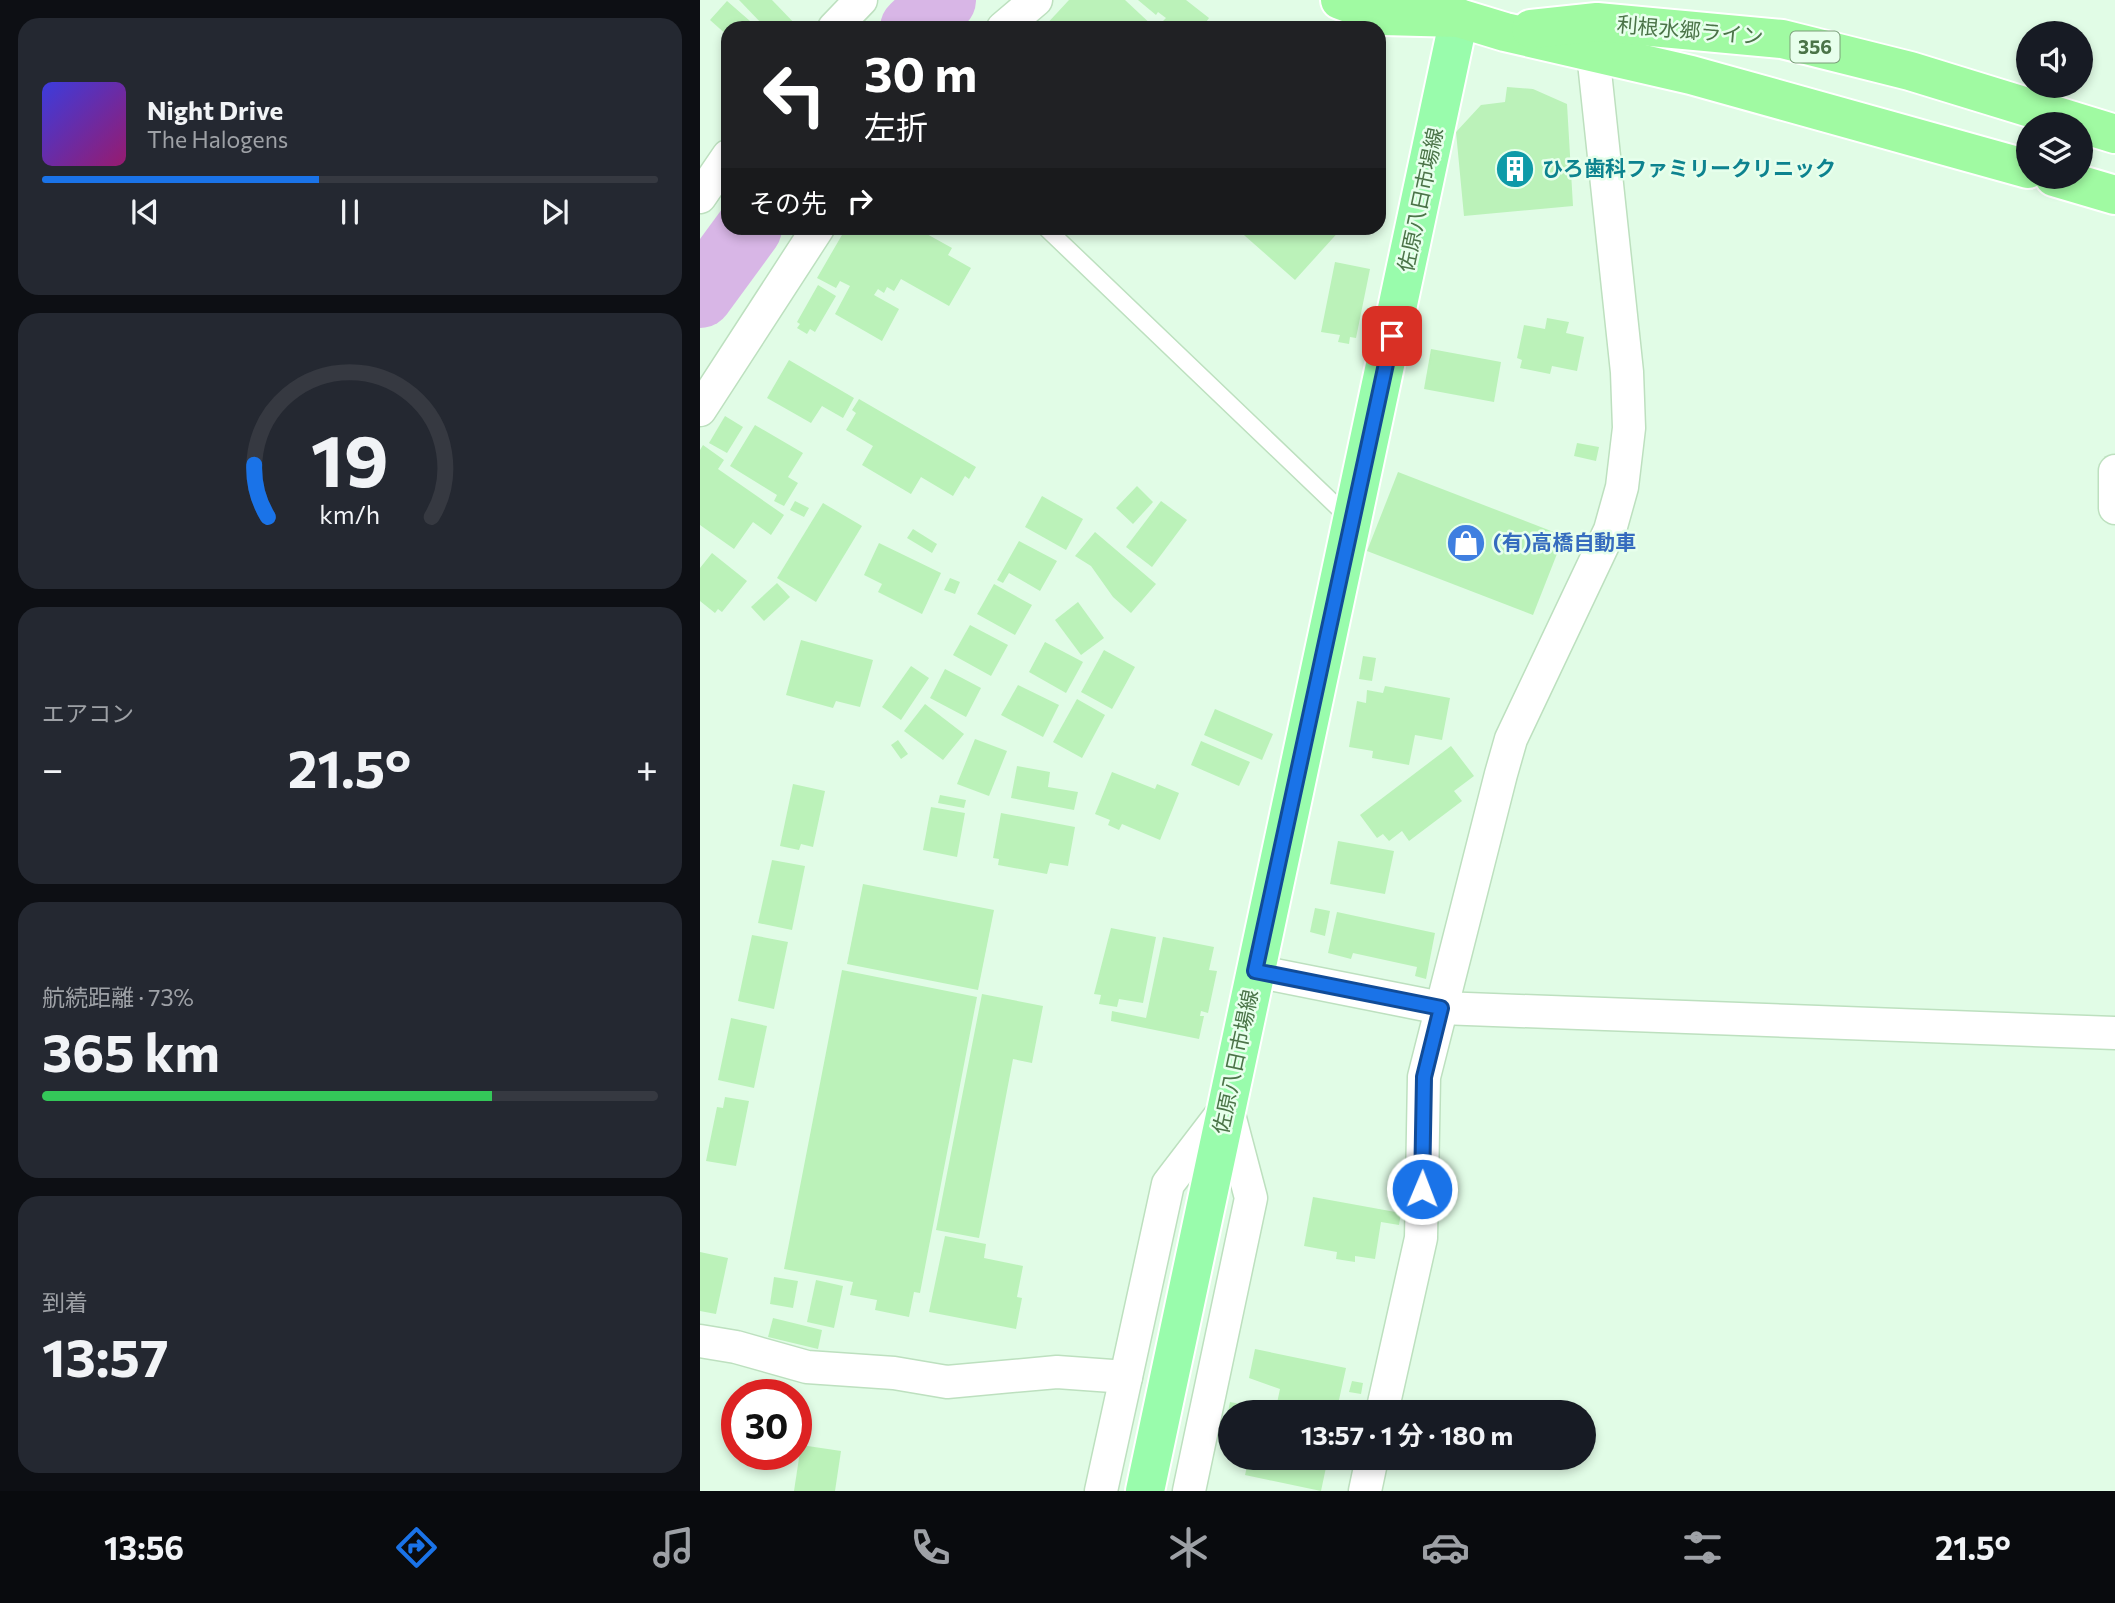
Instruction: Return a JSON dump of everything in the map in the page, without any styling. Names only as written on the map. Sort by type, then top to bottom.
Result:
[{"type":"highway","name":"利根水郷ライン","points":[[1340,0],[1383,16],[1460,9],[1504,32],[1691,75],[2016,166]]},
{"type":"highway","name":"利根水郷ライン","points":[[1504,32],[1597,22],[1782,39],[1910,71],[2115,134]]},
{"type":"highway","points":[[2093,189],[2115,195]]},
{"type":"main road","name":"佐原八日市場線","points":[[1145,1491],[1460,9]]},
{"type":"street","points":[[841,21],[861,0]]},
{"type":"street","points":[[1011,21],[1036,0]]},
{"type":"street","points":[[1385,1400],[1421,1238],[1424,1077],[1441,1008],[1511,739],[1597,561],[1610,530],[1622,486],[1629,428],[1627,372],[1593,53]]},
{"type":"street","points":[[700,197],[721,166]]},
{"type":"street","points":[[700,410],[813,235]]},
{"type":"street","points":[[2115,471],[2115,508]]},
{"type":"street","points":[[1255,971],[1441,1008],[2115,1033]]},
{"type":"street","points":[[1101,1491],[1168,1184],[1227,1107]]},
{"type":"street","points":[[1189,1491],[1251,1198],[1227,1107]]},
{"type":"street","points":[[700,1341],[736,1347],[807,1367],[894,1373],[947,1382],[1068,1372],[1126,1377]]},
{"type":"street","points":[[1365,1491],[1369,1470]]},
{"type":"lane","points":[[1053,235],[1352,521]]},
{"type":"building","points":[[739,0],[772,0],[792,21],[759,21]]},
{"type":"building","points":[[1069,0],[1125,0],[1148,21],[1050,21]]},
{"type":"building","points":[[1138,0],[1186,0],[1209,18],[1207,21],[1163,21],[1166,18],[1158,12],[1156,15]]},
{"type":"building","points":[[727,1],[750,21],[721,21],[721,30],[710,20]]},
{"type":"building","name":"ひろ歯科ファミリークリニック","points":[[1507,87],[1533,89],[1567,104],[1573,206],[1464,216],[1456,132],[1481,105],[1505,102]]},
{"type":"building","points":[[842,235],[929,235],[952,248],[948,255],[971,268],[949,306],[901,279],[894,291],[887,287],[884,293],[878,289],[874,295],[899,309],[882,341],[835,314],[850,286],[840,281],[836,288],[817,278]]},
{"type":"building","points":[[1244,235],[1336,235],[1295,280]]},
{"type":"building","points":[[1335,262],[1370,269],[1356,338],[1350,337],[1349,344],[1338,342],[1340,335],[1321,332]]},
{"type":"building","points":[[818,285],[836,296],[815,332],[810,329],[807,334],[797,328],[800,324],[797,322]]},
{"type":"building","points":[[1547,318],[1569,322],[1566,333],[1584,337],[1577,371],[1552,366],[1550,374],[1520,368],[1522,360],[1517,358],[1524,325],[1545,329]]},
{"type":"building","points":[[1431,349],[1501,362],[1494,402],[1424,389]]},
{"type":"building","points":[[789,360],[854,398],[843,418],[822,406],[811,423],[767,398]]},
{"type":"building","points":[[859,399],[976,467],[969,479],[965,476],[953,496],[921,477],[911,494],[862,465],[873,446],[846,430],[856,413],[852,410]]},
{"type":"building","points":[[725,416],[743,427],[727,453],[709,443]]},
{"type":"building","points":[[755,425],[803,453],[788,477],[798,483],[784,506],[774,501],[777,495],[730,466]]},
{"type":"building","points":[[1577,443],[1599,447],[1596,461],[1574,456]]},
{"type":"building","points":[[703,445],[724,460],[718,469],[784,515],[771,535],[753,522],[734,549],[700,525],[700,450]]},
{"type":"building","name":"(有)高橋自動車","points":[[1398,472],[1564,536],[1533,615],[1367,551]]},
{"type":"building","points":[[1137,486],[1153,502],[1133,524],[1116,508]]},
{"type":"building","points":[[1042,496],[1083,519],[1066,550],[1025,527]]},
{"type":"building","points":[[795,501],[809,508],[804,517],[790,510]]},
{"type":"building","points":[[1161,501],[1187,520],[1152,567],[1126,547]]},
{"type":"building","points":[[823,503],[862,526],[816,602],[777,578]]},
{"type":"building","points":[[913,529],[937,544],[932,553],[907,538]]},
{"type":"building","points":[[1095,532],[1156,584],[1131,613],[1113,597],[1091,566],[1075,556]]},
{"type":"building","points":[[1019,541],[1057,561],[1040,591],[1009,573],[1003,583],[997,580]]},
{"type":"building","points":[[879,543],[941,573],[922,614],[878,592],[882,584],[864,575]]},
{"type":"building","points":[[712,553],[747,581],[722,612],[718,609],[715,613],[700,601],[700,568]]},
{"type":"building","points":[[950,578],[960,582],[955,594],[944,590]]},
{"type":"building","points":[[777,583],[790,597],[764,621],[751,607]]},
{"type":"building","points":[[994,584],[1032,605],[1015,635],[977,614]]},
{"type":"building","points":[[1078,602],[1104,638],[1081,655],[1055,620]]},
{"type":"building","points":[[970,625],[1008,645],[991,676],[953,655]]},
{"type":"building","points":[[801,640],[873,660],[860,707],[836,701],[833,708],[786,695]]},
{"type":"building","points":[[1045,642],[1083,662],[1066,693],[1029,672]]},
{"type":"building","points":[[1104,650],[1135,667],[1112,709],[1081,692]]},
{"type":"building","points":[[1363,656],[1376,658],[1372,681],[1359,679]]},
{"type":"building","points":[[911,666],[929,678],[901,720],[882,707]]},
{"type":"building","points":[[945,669],[981,688],[966,717],[930,698]]},
{"type":"building","points":[[1018,685],[1059,705],[1043,737],[1001,715]]},
{"type":"building","points":[[1385,686],[1450,698],[1442,740],[1415,735],[1409,765],[1372,758],[1373,751],[1349,747],[1357,701],[1366,703],[1367,690],[1383,693]]},
{"type":"building","points":[[1077,699],[1105,715],[1082,758],[1053,742]]},
{"type":"building","points":[[925,704],[964,734],[943,760],[904,731]]},
{"type":"building","points":[[1215,709],[1273,734],[1262,760],[1204,735]]},
{"type":"building","points":[[975,739],[1007,751],[989,796],[957,784]]},
{"type":"building","points":[[898,740],[908,754],[901,759],[891,745]]},
{"type":"building","points":[[1201,741],[1250,762],[1239,786],[1191,765]]},
{"type":"building","points":[[1451,746],[1474,776],[1454,791],[1462,801],[1409,841],[1402,831],[1389,841],[1383,834],[1377,838],[1360,815]]},
{"type":"building","points":[[1017,766],[1050,772],[1048,787],[1078,792],[1074,810],[1011,798]]},
{"type":"building","points":[[1112,772],[1155,789],[1157,784],[1179,793],[1160,840],[1122,824],[1119,830],[1108,825],[1110,820],[1095,814]]},
{"type":"building","points":[[793,784],[825,791],[813,847],[801,844],[799,850],[780,846]]},
{"type":"building","points":[[940,795],[966,800],[964,808],[938,803]]},
{"type":"building","points":[[931,807],[965,813],[957,857],[923,850]]},
{"type":"building","points":[[1001,813],[1075,827],[1068,866],[1050,863],[1047,874],[998,865],[999,859],[993,858]]},
{"type":"building","points":[[1338,841],[1394,851],[1385,894],[1330,884]]},
{"type":"building","points":[[772,860],[805,866],[792,930],[758,923]]},
{"type":"building","points":[[863,884],[994,910],[978,990],[847,964]]},
{"type":"building","points":[[1315,908],[1330,911],[1325,936],[1310,932]]},
{"type":"building","points":[[1337,912],[1435,933],[1426,979],[1415,976],[1417,967],[1353,953],[1351,959],[1328,953]]},
{"type":"building","points":[[1111,928],[1156,937],[1143,1003],[1119,999],[1117,1007],[1099,1004],[1101,995],[1094,994]]},
{"type":"building","points":[[752,935],[788,942],[774,1009],[738,1001]]},
{"type":"building","points":[[1163,937],[1214,947],[1209,970],[1217,971],[1208,1013],[1201,1011],[1200,1016],[1204,1016],[1199,1039],[1111,1021],[1112,1011],[1146,1018]]},
{"type":"building","points":[[842,970],[977,997],[920,1293],[914,1292],[909,1317],[875,1310],[877,1300],[850,1295],[853,1282],[784,1269]]},
{"type":"building","points":[[982,994],[1043,1006],[1032,1063],[1013,1059],[979,1238],[936,1230]]},
{"type":"building","points":[[731,1018],[767,1026],[754,1088],[718,1080]]},
{"type":"building","points":[[725,1097],[749,1101],[736,1166],[706,1161],[717,1107],[723,1108]]},
{"type":"building","points":[[1313,1197],[1401,1213],[1399,1225],[1381,1222],[1375,1259],[1355,1256],[1355,1262],[1336,1259],[1337,1252],[1304,1246]]},
{"type":"building","points":[[945,1236],[986,1244],[984,1258],[1023,1266],[1017,1297],[1022,1298],[1016,1329],[929,1312]]},
{"type":"building","points":[[700,1252],[728,1258],[716,1314],[700,1311]]},
{"type":"building","points":[[774,1277],[798,1281],[793,1308],[770,1304]]},
{"type":"building","points":[[816,1280],[843,1286],[834,1328],[807,1322]]},
{"type":"building","points":[[773,1318],[822,1330],[818,1349],[768,1337]]},
{"type":"building","points":[[1255,1349],[1346,1368],[1339,1400],[1278,1400],[1280,1389],[1249,1378]]},
{"type":"building","points":[[1352,1381],[1363,1383],[1361,1394],[1349,1392]]},
{"type":"building","points":[[812,1447],[841,1451],[835,1491],[794,1491],[797,1470],[812,1470]]},
{"type":"building","points":[[1246,1470],[1325,1470],[1321,1491],[1245,1475]]},
{"type":"waterway","points":[[920,21],[943,0]]},
{"type":"waterway","points":[[700,295],[744,235]]},
{"type":"place","name":"ひろ歯科ファミリークリニック","points":[[1515,169]]},
{"type":"place","name":"(有)高橋自動車","points":[[1466,543]]},
{"type":"route","points":[[1392,336],[1255,971],[1441,1008],[1424,1077],[1422,1189]]}]
